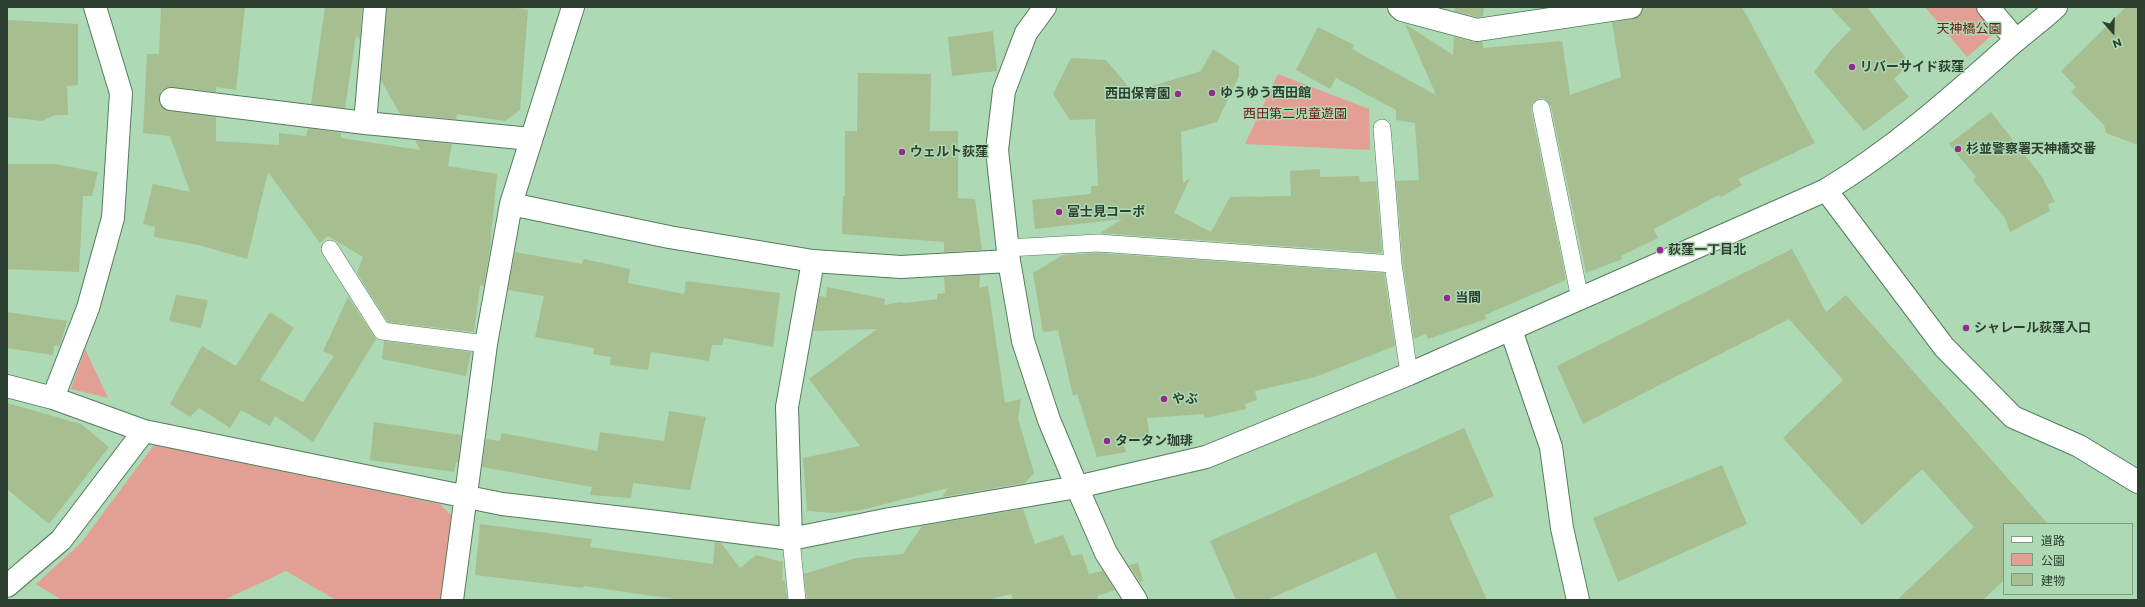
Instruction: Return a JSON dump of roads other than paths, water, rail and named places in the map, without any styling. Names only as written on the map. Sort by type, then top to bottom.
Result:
[{"type":"street","points":[[53,398],[88,308],[113,218],[121,93],[95,7]]},
{"type":"street","points":[[365,122],[375,7]]},
{"type":"street","points":[[452,600],[467,497],[486,344],[511,204],[573,7]]},
{"type":"street","points":[[1045,7],[1026,33],[1004,91],[998,150],[1008,254],[1022,341],[1049,420],[1106,553],[1131,599]]},
{"type":"street","points":[[1399,7],[1402,10],[1477,30],[1631,7]]},
{"type":"street","points":[[1988,7],[2016,40]]},
{"type":"street","points":[[7,386],[53,398],[144,431],[502,504],[649,520],[791,539],[890,519],[1077,487],[1206,457],[1410,374],[1826,190],[1853,173],[1943,105],[2016,40],[2056,7]]},
{"type":"street","points":[[171,99],[365,122],[531,139]]},
{"type":"street","points":[[1826,190],[1944,347],[2013,417],[2078,446],[2138,482]]},
{"type":"street","points":[[511,204],[669,237],[813,261],[901,267],[1008,254]]},
{"type":"street","points":[[791,539],[787,407],[813,261]]},
{"type":"street","points":[[1511,330],[1551,447],[1562,528],[1578,600]]},
{"type":"street","points":[[7,586],[61,540],[144,431]]},
{"type":"lane","points":[[1541,108],[1580,299]]},
{"type":"lane","points":[[1382,128],[1393,264],[1410,374]]},
{"type":"lane","points":[[1008,254],[1098,244],[1393,264]]},
{"type":"lane","points":[[330,249],[382,331],[486,344]]},
{"type":"lane","points":[[791,539],[797,600]]},
{"type":"place","name":"リバーサイド荻窪","points":[[1852,67]]},
{"type":"place","name":"ゆうゆう西田館","points":[[1212,93]]},
{"type":"place","name":"西田保育園","points":[[1178,94]]},
{"type":"place","name":"杉並警察署天神橋交番","points":[[1958,149]]},
{"type":"place","name":"ウェルト荻窪","points":[[902,152]]},
{"type":"place","name":"富士見コーポ","points":[[1059,212]]},
{"type":"place","name":"荻窪一丁目北","points":[[1660,250]]},
{"type":"place","name":"当間","points":[[1447,298]]},
{"type":"place","name":"シャレール荻窪入口","points":[[1966,328]]},
{"type":"place","name":"やぶ","points":[[1164,399]]},
{"type":"place","name":"タータン珈琲","points":[[1107,441]]},
{"type":"park label","name":"天神橋公園","points":[[1969,29]]},
{"type":"park label","name":"西田第二児童遊園","points":[[1295,114]]}]
